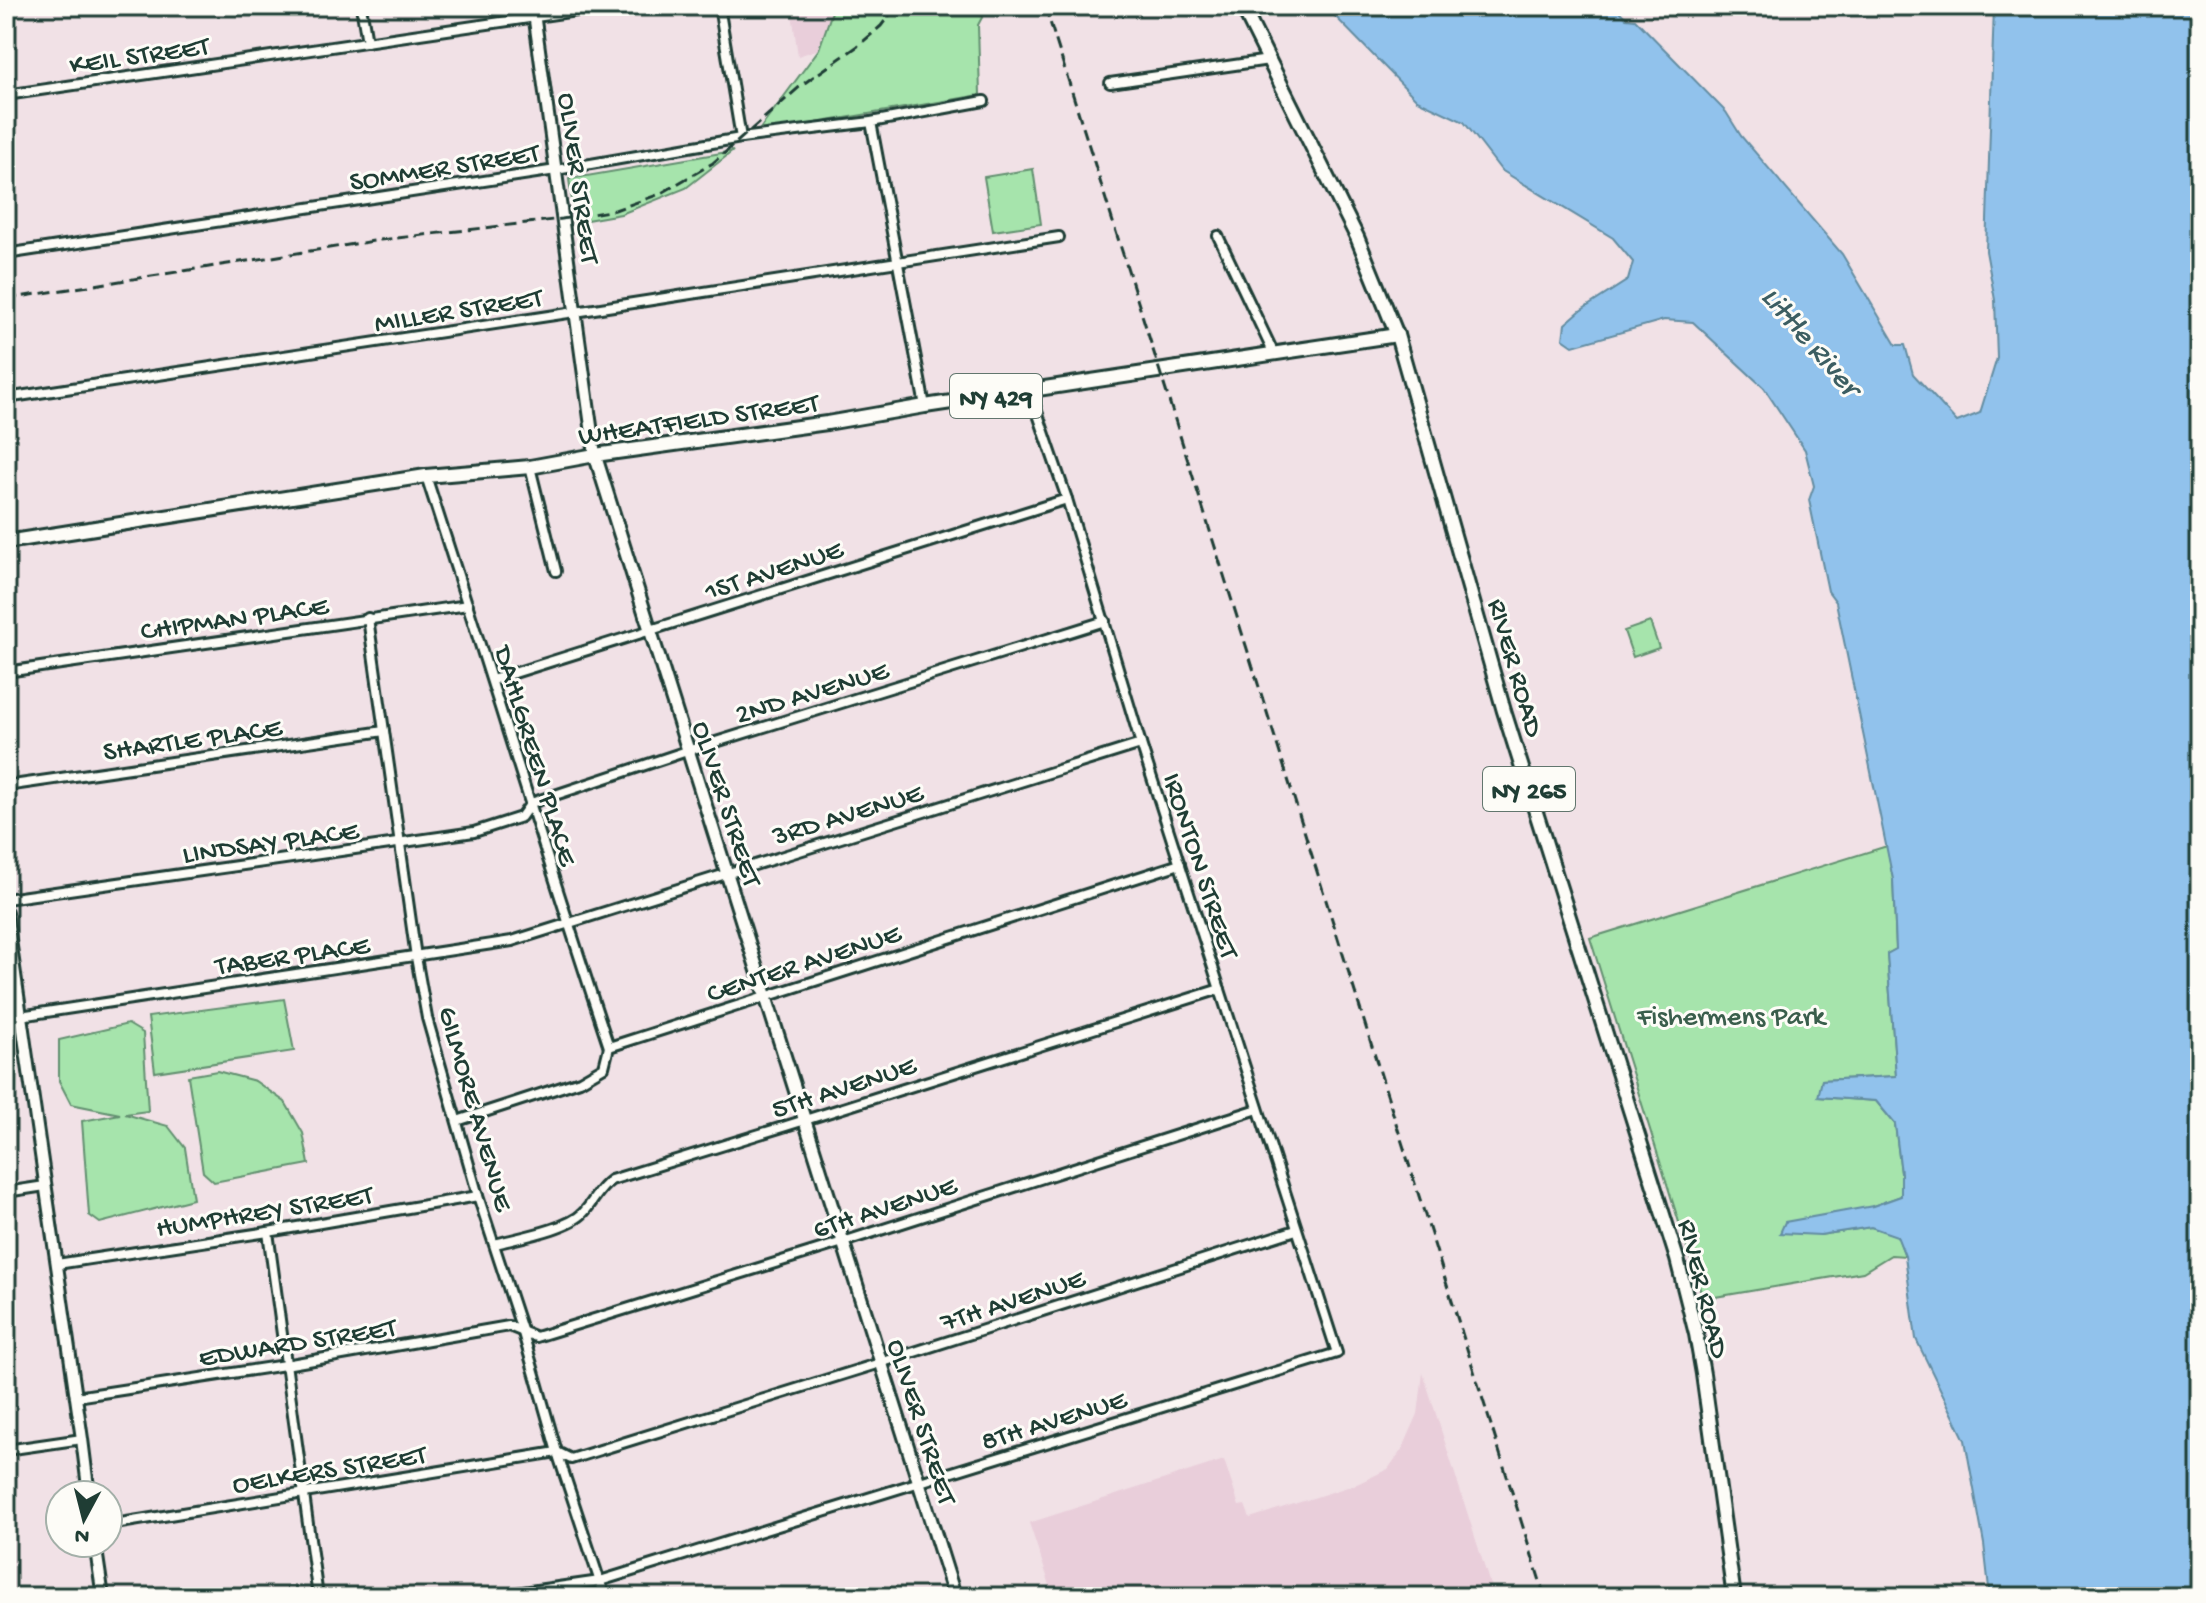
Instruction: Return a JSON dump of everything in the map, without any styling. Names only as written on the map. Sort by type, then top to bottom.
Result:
[{"type":"main road","name":"RIVER ROAD","points":[[1242,6],[1357,237],[1397,335],[1504,711],[1677,1259],[1703,1374],[1734,1597]]},
{"type":"main road","name":"WHEATFIELD STREET","points":[[6,542],[426,476],[530,467],[1397,335]]},
{"type":"main road","name":"OLIVER STREET","points":[[595,455],[955,1597]]},
{"type":"street","points":[[361,6],[367,42]]},
{"type":"street","name":"KEIL STREET","points":[[6,95],[367,42],[533,12],[610,6]]},
{"type":"street","points":[[719,6],[741,138]]},
{"type":"street","name":"OLIVER STREET","points":[[533,12],[595,455]]},
{"type":"street","points":[[1110,83],[1269,60]]},
{"type":"street","name":"SOMMER STREET","points":[[6,254],[556,170],[741,138],[871,122],[984,101]]},
{"type":"street","points":[[871,122],[925,406]]},
{"type":"street","points":[[1218,236],[1274,354]]},
{"type":"street","name":"MILLER STREET","points":[[6,398],[1059,237]]},
{"type":"street","name":"IRONTON STREET","points":[[1030,391],[1067,499],[1141,744],[1337,1353]]},
{"type":"street","points":[[530,467],[556,571]]},
{"type":"street","name":"DAHLGREEN PLACE","points":[[426,476],[609,1047]]},
{"type":"street","name":"1ST AVENUE","points":[[492,680],[1067,499]]},
{"type":"street","name":"CHIPMAN PLACE","points":[[6,672],[468,605]]},
{"type":"street","name":"GILMORE AVENUE","points":[[368,618],[427,1018],[478,1196],[605,1597]]},
{"type":"street","name":"2ND AVENUE","points":[[531,803],[687,751],[1105,621]]},
{"type":"street","name":"SHARTLE PLACE","points":[[6,786],[384,731]]},
{"type":"street","name":"3RD AVENUE","points":[[568,924],[1141,744]]},
{"type":"street","name":"LINDSAY PLACE","points":[[6,899],[474,832],[521,817],[531,803]]},
{"type":"street","name":"CENTER AVENUE","points":[[609,1047],[1180,864]]},
{"type":"street","points":[[6,912],[10,962],[87,1479]]},
{"type":"street","name":"TABER PLACE","points":[[20,1016],[512,941],[568,924]]},
{"type":"street","name":"5TH AVENUE","points":[[495,1244],[570,1223],[584,1213],[600,1188],[611,1180],[1220,989]]},
{"type":"street","points":[[457,1121],[580,1081],[604,1067],[609,1047]]},
{"type":"street","name":"6TH AVENUE","points":[[523,1333],[536,1337],[1258,1109]]},
{"type":"street","points":[[6,1192],[45,1186]]},
{"type":"street","name":"HUMPHREY STREET","points":[[57,1264],[478,1196]]},
{"type":"street","name":"7TH AVENUE","points":[[557,1452],[571,1459],[1296,1230]]},
{"type":"street","points":[[268,1232],[318,1597]]},
{"type":"street","name":"EDWARD STREET","points":[[76,1397],[509,1326],[523,1333]]},
{"type":"street","name":"8TH AVENUE","points":[[488,1597],[600,1581],[1337,1353]]},
{"type":"street","points":[[6,1450],[82,1439]]},
{"type":"street","name":"OELKERS STREET","points":[[124,1522],[557,1452]]},
{"type":"street","points":[[97,1559],[103,1597]]},
{"type":"shaded area","points":[[791,6],[834,6],[819,49],[798,56]]},
{"type":"shaded area","points":[[1423,1373],[1494,1597],[1054,1597],[1029,1523],[1224,1460],[1239,1506],[1245,1505],[1250,1518],[1357,1484],[1388,1469],[1403,1448],[1418,1414]]},
{"type":"green space","points":[[834,6],[988,6],[978,25],[980,95],[757,133],[819,49]]},
{"type":"green space","points":[[733,151],[686,188],[621,214],[575,222],[569,179]]},
{"type":"green space","points":[[1033,169],[1041,224],[993,231],[984,177]]},
{"type":"green space","points":[[1650,622],[1659,648],[1633,657],[1624,631]]},
{"type":"green space","name":"Fishermens Park","points":[[1887,846],[1893,879],[1896,949],[1887,954],[1896,1076],[1822,1080],[1819,1097],[1876,1101],[1895,1124],[1901,1196],[1873,1206],[1820,1235],[1871,1227],[1897,1235],[1905,1256],[1891,1255],[1863,1272],[1703,1299],[1590,938]]},
{"type":"green space","points":[[284,999],[294,1051],[155,1072],[148,1017]]},
{"type":"green space","points":[[128,1024],[143,1033],[148,1111],[125,1114],[168,1126],[185,1148],[193,1199],[100,1223],[89,1215],[82,1121],[120,1114],[71,1104],[59,1081],[59,1040]]},
{"type":"green space","points":[[217,1071],[255,1081],[285,1102],[303,1133],[309,1164],[214,1182],[203,1172],[188,1076]]},
{"type":"water","name":"Little River","points":[[1328,6],[1614,6],[1626,18],[1635,19],[1726,112],[1741,136],[1842,254],[1896,345],[1905,345],[1913,374],[1957,422],[1980,413],[1997,358],[1995,300],[1986,251],[1994,6],[2200,6],[2200,1597],[1990,1597],[1984,1544],[1965,1440],[1916,1339],[1905,1256],[1897,1236],[1871,1227],[1820,1235],[1780,1233],[1785,1222],[1873,1206],[1901,1196],[1895,1124],[1876,1101],[1818,1097],[1822,1080],[1896,1076],[1887,954],[1896,949],[1893,879],[1836,602],[1828,591],[1809,500],[1814,486],[1805,450],[1764,388],[1693,322],[1664,320],[1573,346],[1563,339],[1565,324],[1628,280],[1633,262],[1613,238],[1501,170],[1464,122],[1417,100]]},
{"type":"railway","points":[[6,299],[380,240],[615,210],[660,194],[713,163],[803,84],[858,46],[881,26],[896,6]]},
{"type":"railway","points":[[1045,6],[1545,1597]]}]
